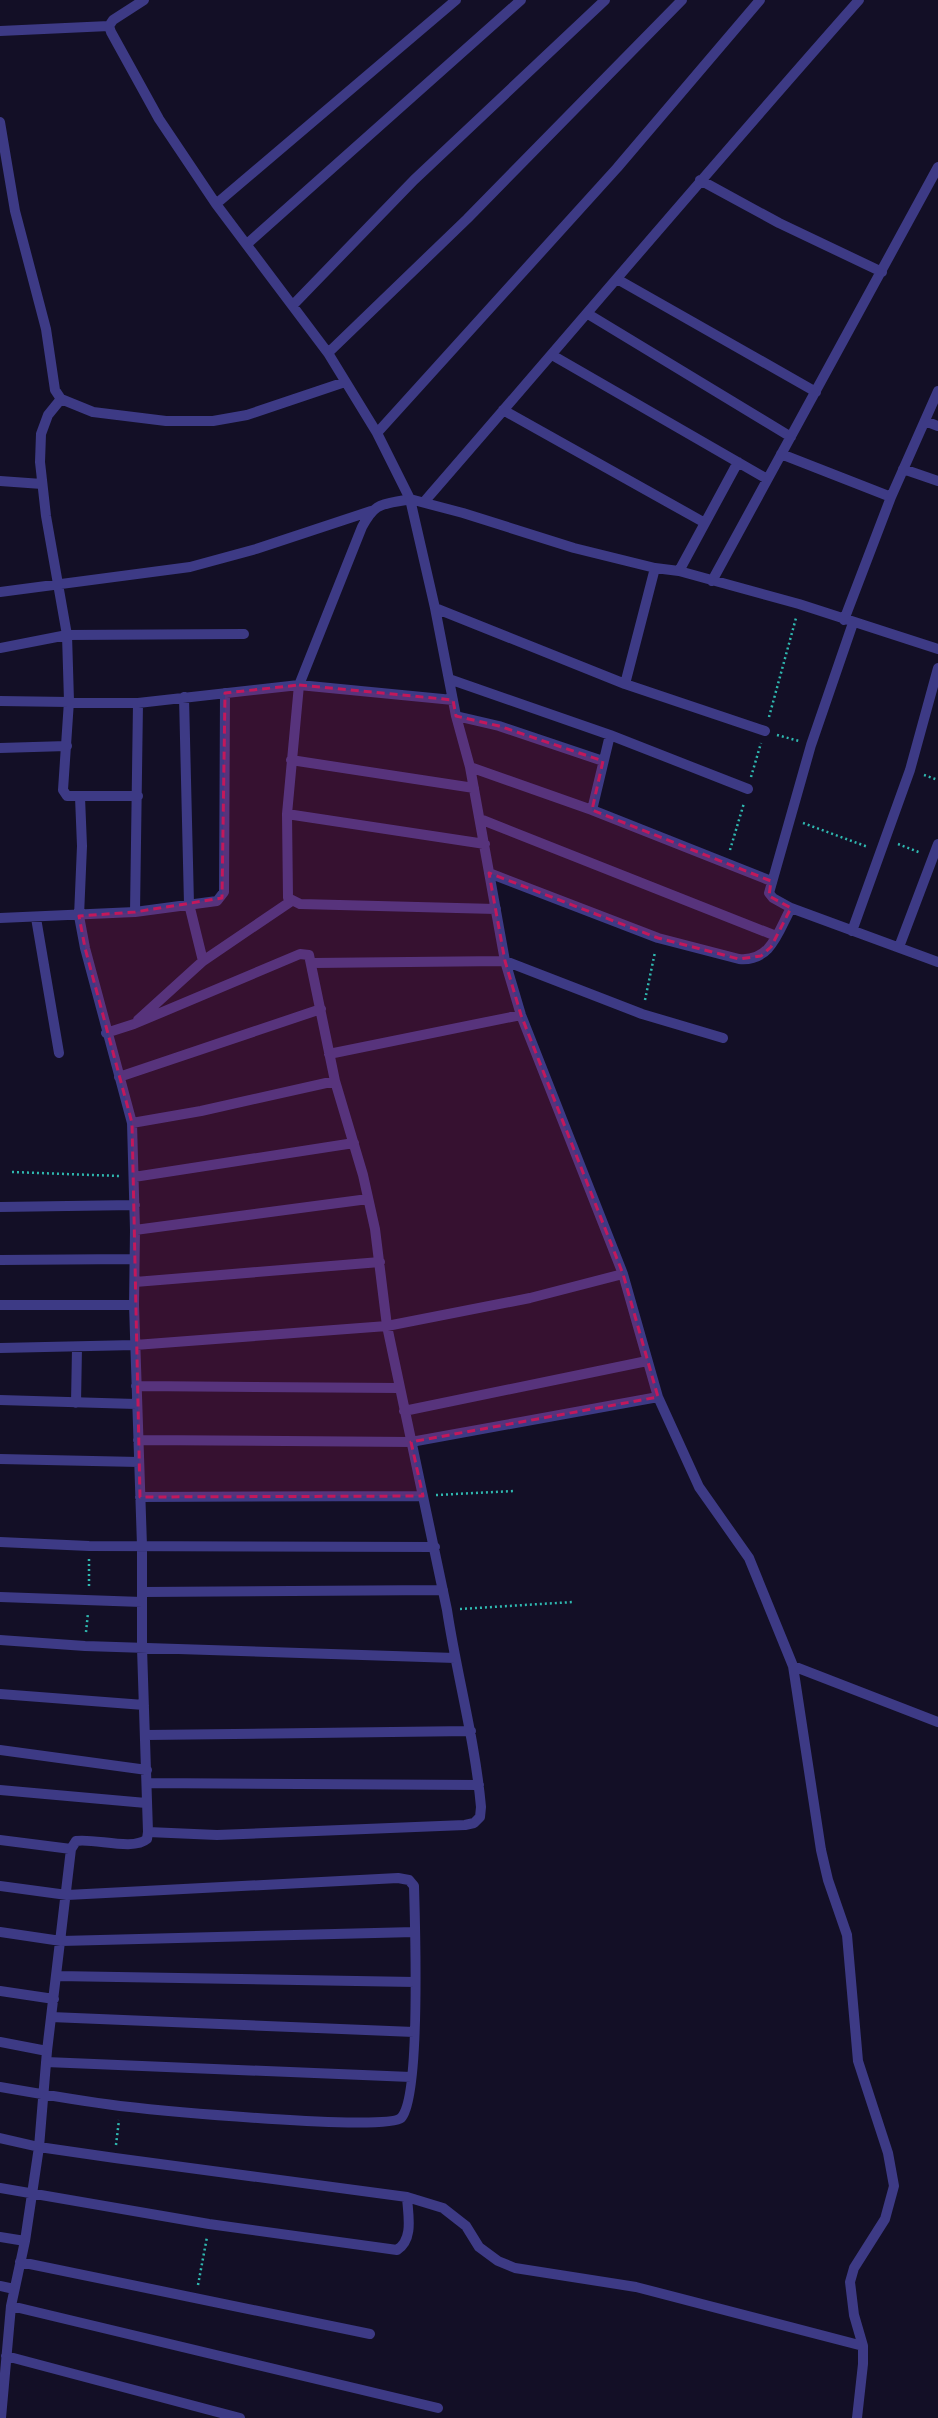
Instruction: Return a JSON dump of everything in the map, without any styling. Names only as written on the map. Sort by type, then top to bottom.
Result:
[{"type":"street","points":[[109,26],[113,20],[144,0]]},
{"type":"street","points":[[216,204],[456,0]]},
{"type":"street","points":[[247,244],[521,0]]},
{"type":"street","points":[[293,305],[414,180],[605,0]]},
{"type":"street","points":[[328,353],[467,219],[682,0]]},
{"type":"street","points":[[377,433],[618,168],[760,0]]},
{"type":"street","points":[[424,502],[588,314],[700,180],[859,0]]},
{"type":"street","points":[[0,30],[109,26]]},
{"type":"street","points":[[109,26],[159,119],[216,204],[328,353],[377,433],[410,499],[436,608],[456,716],[470,768],[505,961],[521,1014],[623,1274],[658,1398],[699,1486],[749,1558],[793,1666],[821,1850],[828,1880],[847,1935],[858,2061],[886,2146],[894,2186],[885,2219],[854,2268],[850,2282],[854,2315],[862,2346],[863,2364],[857,2418]]},
{"type":"street","points":[[0,122],[14,211],[46,329],[55,390],[61,399],[93,412],[166,421],[213,421],[247,415],[345,382]]},
{"type":"street","points":[[712,581],[938,167]]},
{"type":"street","points":[[700,180],[779,223],[882,272]]},
{"type":"street","points":[[617,279],[816,392]]},
{"type":"street","points":[[588,314],[791,436]]},
{"type":"street","points":[[552,355],[767,479]]},
{"type":"street","points":[[938,391],[891,497],[848,621],[789,817],[771,881],[770,896],[791,908],[938,962]]},
{"type":"street","points":[[61,399],[48,415],[42,434],[40,462],[42,484],[67,635],[69,701],[63,790],[67,796],[138,796]]},
{"type":"street","points":[[504,410],[705,523]]},
{"type":"street","points":[[925,421],[938,426]]},
{"type":"street","points":[[781,454],[891,497]]},
{"type":"street","points":[[679,571],[738,462]]},
{"type":"street","points":[[903,469],[938,481]]},
{"type":"street","points":[[0,481],[42,484]]},
{"type":"street","points":[[0,592],[198,565],[256,549],[371,511],[379,506],[410,499],[574,548],[656,568],[679,571],[799,604],[938,649]]},
{"type":"street","points":[[290,902],[288,898],[287,814],[299,685],[362,527],[371,511]]},
{"type":"street","points":[[625,684],[656,568]]},
{"type":"street","points":[[436,608],[625,684],[765,731]]},
{"type":"street","points":[[0,648],[67,635],[244,634]]},
{"type":"street","points":[[852,931],[910,770],[938,668]]},
{"type":"street","points":[[449,679],[610,735],[748,789]]},
{"type":"street","points":[[0,701],[138,702],[299,685],[453,700]]},
{"type":"street","points":[[0,918],[36,918],[135,912],[217,901],[224,892],[225,693]]},
{"type":"street","points":[[184,697],[188,904],[203,961]]},
{"type":"street","points":[[135,912],[138,796],[138,702]]},
{"type":"street","points":[[456,716],[499,726],[603,761]]},
{"type":"street","points":[[592,810],[610,735]]},
{"type":"street","points":[[0,748],[67,746]]},
{"type":"street","points":[[291,760],[474,788]]},
{"type":"street","points":[[470,768],[592,810],[771,881]]},
{"type":"street","points":[[1,2418],[11,2306],[25,2241],[39,2147],[47,2052],[67,1895],[71,1849],[76,1841],[87,1839],[137,1844],[147,1839],[148,1832],[142,1648],[142,1546],[136,1404],[134,1305],[135,1205],[132,1123],[106,1033],[84,948],[79,916],[82,846],[80,797]]},
{"type":"street","points":[[287,814],[485,844]]},
{"type":"street","points":[[480,819],[776,936]]},
{"type":"street","points":[[899,947],[938,844]]},
{"type":"street","points":[[489,873],[658,938],[739,959],[751,960],[761,956],[771,947],[791,908]]},
{"type":"street","points":[[134,1024],[203,961],[290,902],[300,904],[496,909]]},
{"type":"street","points":[[36,918],[59,1053]]},
{"type":"street","points":[[106,1033],[134,1024],[300,954],[309,955],[313,963],[320,1010],[335,1081],[354,1143],[368,1199],[380,1262],[387,1326],[399,1388],[435,1548],[447,1610],[454,1658],[471,1731],[479,1785],[480,1817],[474,1822],[465,1825],[217,1835],[148,1832]]},
{"type":"street","points":[[313,963],[505,961],[642,1014],[723,1038]]},
{"type":"street","points":[[119,1077],[320,1010]]},
{"type":"street","points":[[329,1054],[521,1014]]},
{"type":"street","points":[[132,1123],[201,1111],[335,1081]]},
{"type":"street","points":[[134,1177],[354,1143]]},
{"type":"street","points":[[135,1230],[368,1199]]},
{"type":"street","points":[[0,1207],[135,1205]]},
{"type":"street","points":[[0,1260],[134,1259]]},
{"type":"street","points":[[135,1282],[380,1262]]},
{"type":"street","points":[[0,1348],[76,1348],[135,1345],[387,1326],[530,1298],[623,1274]]},
{"type":"street","points":[[0,1305],[134,1305]]},
{"type":"street","points":[[76,1348],[76,1403]]},
{"type":"street","points":[[404,1411],[647,1362]]},
{"type":"street","points":[[136,1386],[399,1388]]},
{"type":"street","points":[[138,1440],[411,1442],[658,1398]]},
{"type":"street","points":[[0,1400],[136,1404]]},
{"type":"street","points":[[0,1459],[139,1462]]},
{"type":"street","points":[[140,1497],[423,1496]]},
{"type":"street","points":[[0,1542],[89,1546],[435,1548]]},
{"type":"street","points":[[0,1597],[88,1601],[142,1597],[443,1590]]},
{"type":"street","points":[[0,1640],[85,1646],[454,1658]]},
{"type":"street","points":[[793,1666],[938,1722]]},
{"type":"street","points":[[0,1694],[144,1705]]},
{"type":"street","points":[[146,1736],[471,1731]]},
{"type":"street","points":[[0,1750],[147,1770]]},
{"type":"street","points":[[147,1783],[479,1785]]},
{"type":"street","points":[[0,1790],[146,1803]]},
{"type":"street","points":[[0,1840],[71,1849]]},
{"type":"street","points":[[0,1886],[67,1895],[398,1878],[409,1880],[414,1886],[416,1932],[414,2032],[411,2077],[407,2106],[401,2118],[390,2122],[331,2122],[121,2106],[0,2087]]},
{"type":"street","points":[[0,1932],[61,1941],[416,1932]]},
{"type":"street","points":[[56,1976],[415,1982]]},
{"type":"street","points":[[0,1991],[54,1999]]},
{"type":"street","points":[[52,2017],[414,2032]]},
{"type":"street","points":[[0,2042],[47,2052]]},
{"type":"street","points":[[46,2062],[411,2077]]},
{"type":"street","points":[[0,2138],[39,2147],[407,2197],[443,2208],[466,2226],[479,2247],[498,2262],[515,2268],[636,2287],[862,2346]]},
{"type":"street","points":[[0,2188],[32,2195],[209,2224],[397,2250],[404,2246],[408,2239],[407,2197]]},
{"type":"street","points":[[0,2237],[25,2241]]},
{"type":"street","points":[[20,2262],[370,2334]]},
{"type":"street","points":[[0,2286],[14,2289]]},
{"type":"street","points":[[11,2306],[438,2408]]},
{"type":"street","points":[[6,2356],[240,2418]]},
{"type":"path","points":[[726,864],[765,731],[799,604]]},
{"type":"path","points":[[765,731],[811,745]]},
{"type":"path","points":[[789,817],[881,853]]},
{"type":"path","points":[[886,839],[933,858]]},
{"type":"path","points":[[642,1014],[658,938]]},
{"type":"path","points":[[12,1172],[134,1177]]},
{"type":"path","points":[[423,1496],[514,1491]]},
{"type":"path","points":[[85,1646],[89,1546]]},
{"type":"path","points":[[447,1610],[573,1602]]},
{"type":"path","points":[[115,2158],[121,2106]]},
{"type":"path","points":[[196,2297],[209,2224]]},
{"type":"highlighted area","points":[[299,685],[453,700],[456,716],[499,726],[603,761],[592,810],[771,881],[769,896],[791,908],[771,947],[761,956],[739,959],[658,938],[489,873],[505,961],[521,1015],[623,1274],[658,1397],[411,1442],[423,1496],[140,1497],[132,1123],[85,948],[79,916],[135,912],[222,898],[225,693]]}]
